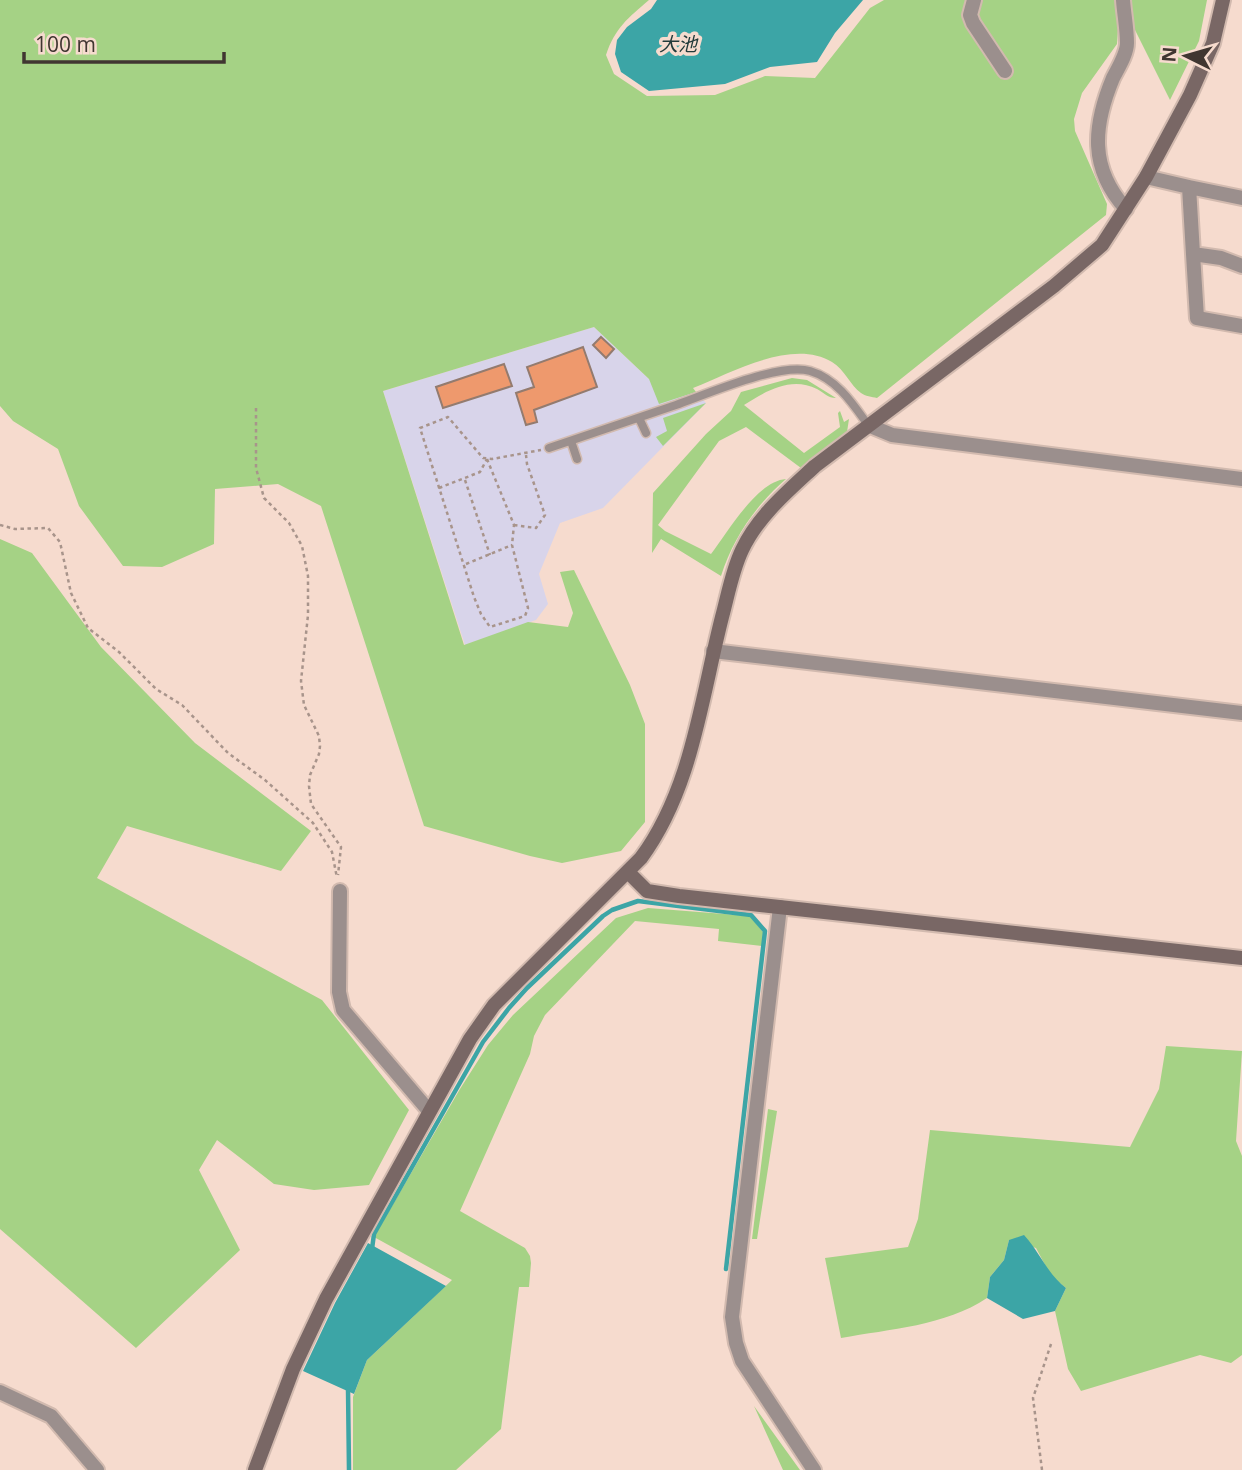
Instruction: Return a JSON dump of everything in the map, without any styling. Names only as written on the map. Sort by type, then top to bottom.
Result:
[{"type":"street","points":[[974,0],[970,15],[973,23],[1005,71]]},
{"type":"street","points":[[1123,0],[1127,45],[1104,99],[1097,146],[1102,172],[1113,195],[1125,209]]},
{"type":"street","points":[[255,1470],[293,1369],[326,1299],[470,1039],[494,1005],[628,872],[655,839],[672,808],[684,772],[734,573],[742,550],[756,526],[815,466],[1054,286],[1102,245],[1146,177],[1190,94],[1209,53],[1223,0]]},
{"type":"street","points":[[1146,177],[1242,198]]},
{"type":"street","points":[[1189,187],[1196,318],[1242,326]]},
{"type":"street","points":[[1193,254],[1220,258],[1242,266]]},
{"type":"street","points":[[869,425],[892,435],[1242,479]]},
{"type":"street","points":[[713,651],[1242,713]]},
{"type":"street","points":[[628,872],[647,891],[1242,958]]},
{"type":"street","points":[[340,891],[342,1010],[429,1111]]},
{"type":"street","points":[[780,907],[732,1317],[736,1343],[743,1361],[814,1470]]},
{"type":"street","points":[[0,1392],[51,1416],[97,1470]]},
{"type":"lane","points":[[549,448],[747,380],[792,370],[809,371],[834,384],[869,425]]},
{"type":"lane","points":[[639,418],[646,433]]},
{"type":"lane","points":[[571,441],[577,459]]},
{"type":"path","points":[[0,525],[15,529],[48,528],[60,541],[71,593],[88,628],[119,652],[156,689],[182,705],[228,753],[265,780],[313,823],[332,852],[338,879],[341,847],[311,804],[309,786],[320,746],[319,736],[304,705],[301,681],[308,615],[308,576],[302,546],[289,523],[264,498],[256,468],[256,408]]},
{"type":"path","points":[[487,459],[514,524],[512,545],[528,608],[525,616],[490,627],[478,605],[420,428],[448,417],[483,458],[487,459],[549,448]]},
{"type":"path","points":[[514,524],[536,528],[545,515],[526,454]]},
{"type":"path","points":[[439,488],[480,472],[487,459]]},
{"type":"path","points":[[465,480],[490,555]]},
{"type":"path","points":[[465,565],[512,545]]},
{"type":"path","points":[[1042,1470],[1033,1398],[1052,1341]]},
{"type":"shaded area","points":[[594,327],[649,379],[692,388],[706,403],[603,508],[560,523],[539,574],[548,604],[536,620],[465,645],[383,391]]},
{"type":"green space","points":[[0,0],[649,0],[618,30],[606,55],[614,74],[647,96],[715,95],[765,76],[815,78],[870,8],[884,0],[1120,0],[1117,44],[1082,93],[1074,119],[1075,131],[1107,204],[1106,215],[877,398],[861,393],[832,362],[799,354],[762,360],[693,388],[696,392],[659,404],[649,379],[594,327],[383,391],[464,645],[528,622],[568,627],[573,613],[560,572],[574,570],[630,685],[645,724],[645,822],[621,851],[562,863],[424,826],[321,506],[278,484],[215,489],[214,544],[162,567],[123,566],[79,506],[58,449],[13,421],[0,406]]},
{"type":"green space","points":[[1120,0],[1207,0],[1199,41],[1170,100]]},
{"type":"green space","points":[[792,378],[807,380],[836,398],[807,385],[798,384],[770,390],[744,405],[804,453],[840,427],[840,411],[844,422],[849,419],[847,432],[801,468],[746,427],[719,441],[658,525],[665,531],[711,554],[764,488],[786,479],[747,523],[732,548],[721,576],[661,539],[652,553],[653,493],[706,434],[731,411],[741,392]]},
{"type":"green space","points":[[706,403],[663,446],[656,437],[667,431],[663,418]]},
{"type":"green space","points":[[0,539],[32,553],[101,647],[195,743],[311,831],[281,871],[127,826],[97,878],[322,1000],[409,1110],[369,1185],[314,1190],[274,1184],[217,1140],[199,1170],[240,1250],[136,1348],[0,1229]]},
{"type":"green space","points":[[648,908],[750,916],[763,932],[762,946],[718,941],[719,929],[635,921],[545,1015],[460,1211],[525,1248],[530,1256],[529,1287],[519,1287],[501,1429],[456,1470],[353,1470],[353,1397],[367,1360],[452,1280],[374,1237],[488,1045],[513,1015],[616,918]]},
{"type":"green space","points":[[1166,1046],[1242,1051],[1236,1141],[1242,1156],[1242,1355],[1231,1363],[1200,1355],[1081,1391],[1068,1369],[1055,1311],[1066,1288],[1051,1276],[1036,1248],[1009,1240],[1004,1260],[990,1277],[987,1298],[935,1321],[841,1338],[825,1258],[908,1247],[918,1219],[930,1130],[1130,1147],[1159,1089]]},
{"type":"green space","points":[[768,1109],[777,1111],[757,1239],[752,1239]]},
{"type":"green space","points":[[754,1406],[800,1470],[783,1470]]},
{"type":"water","name":"大池","points":[[657,0],[863,0],[835,33],[817,62],[770,67],[725,84],[649,91],[621,72],[615,54],[617,40],[627,27],[651,9]]},
{"type":"water","points":[[1024,1235],[1053,1276],[1066,1288],[1055,1311],[1023,1319],[987,1298],[990,1277],[1004,1260],[1009,1240]]},
{"type":"water","points":[[368,1243],[446,1286],[367,1360],[354,1394],[303,1371],[335,1303]]},
{"type":"building","points":[[601,337],[614,349],[606,358],[593,345]]},
{"type":"building","points":[[583,347],[597,387],[534,410],[537,422],[526,425],[516,393],[534,387],[527,367]]},
{"type":"building","points":[[504,364],[512,386],[443,408],[436,387]]},
{"type":"waterway","points":[[372,1249],[374,1234],[483,1042],[527,988],[603,916],[638,901],[751,915],[765,931],[726,1269]]},
{"type":"waterway","points":[[348,1388],[349,1470]]}]
